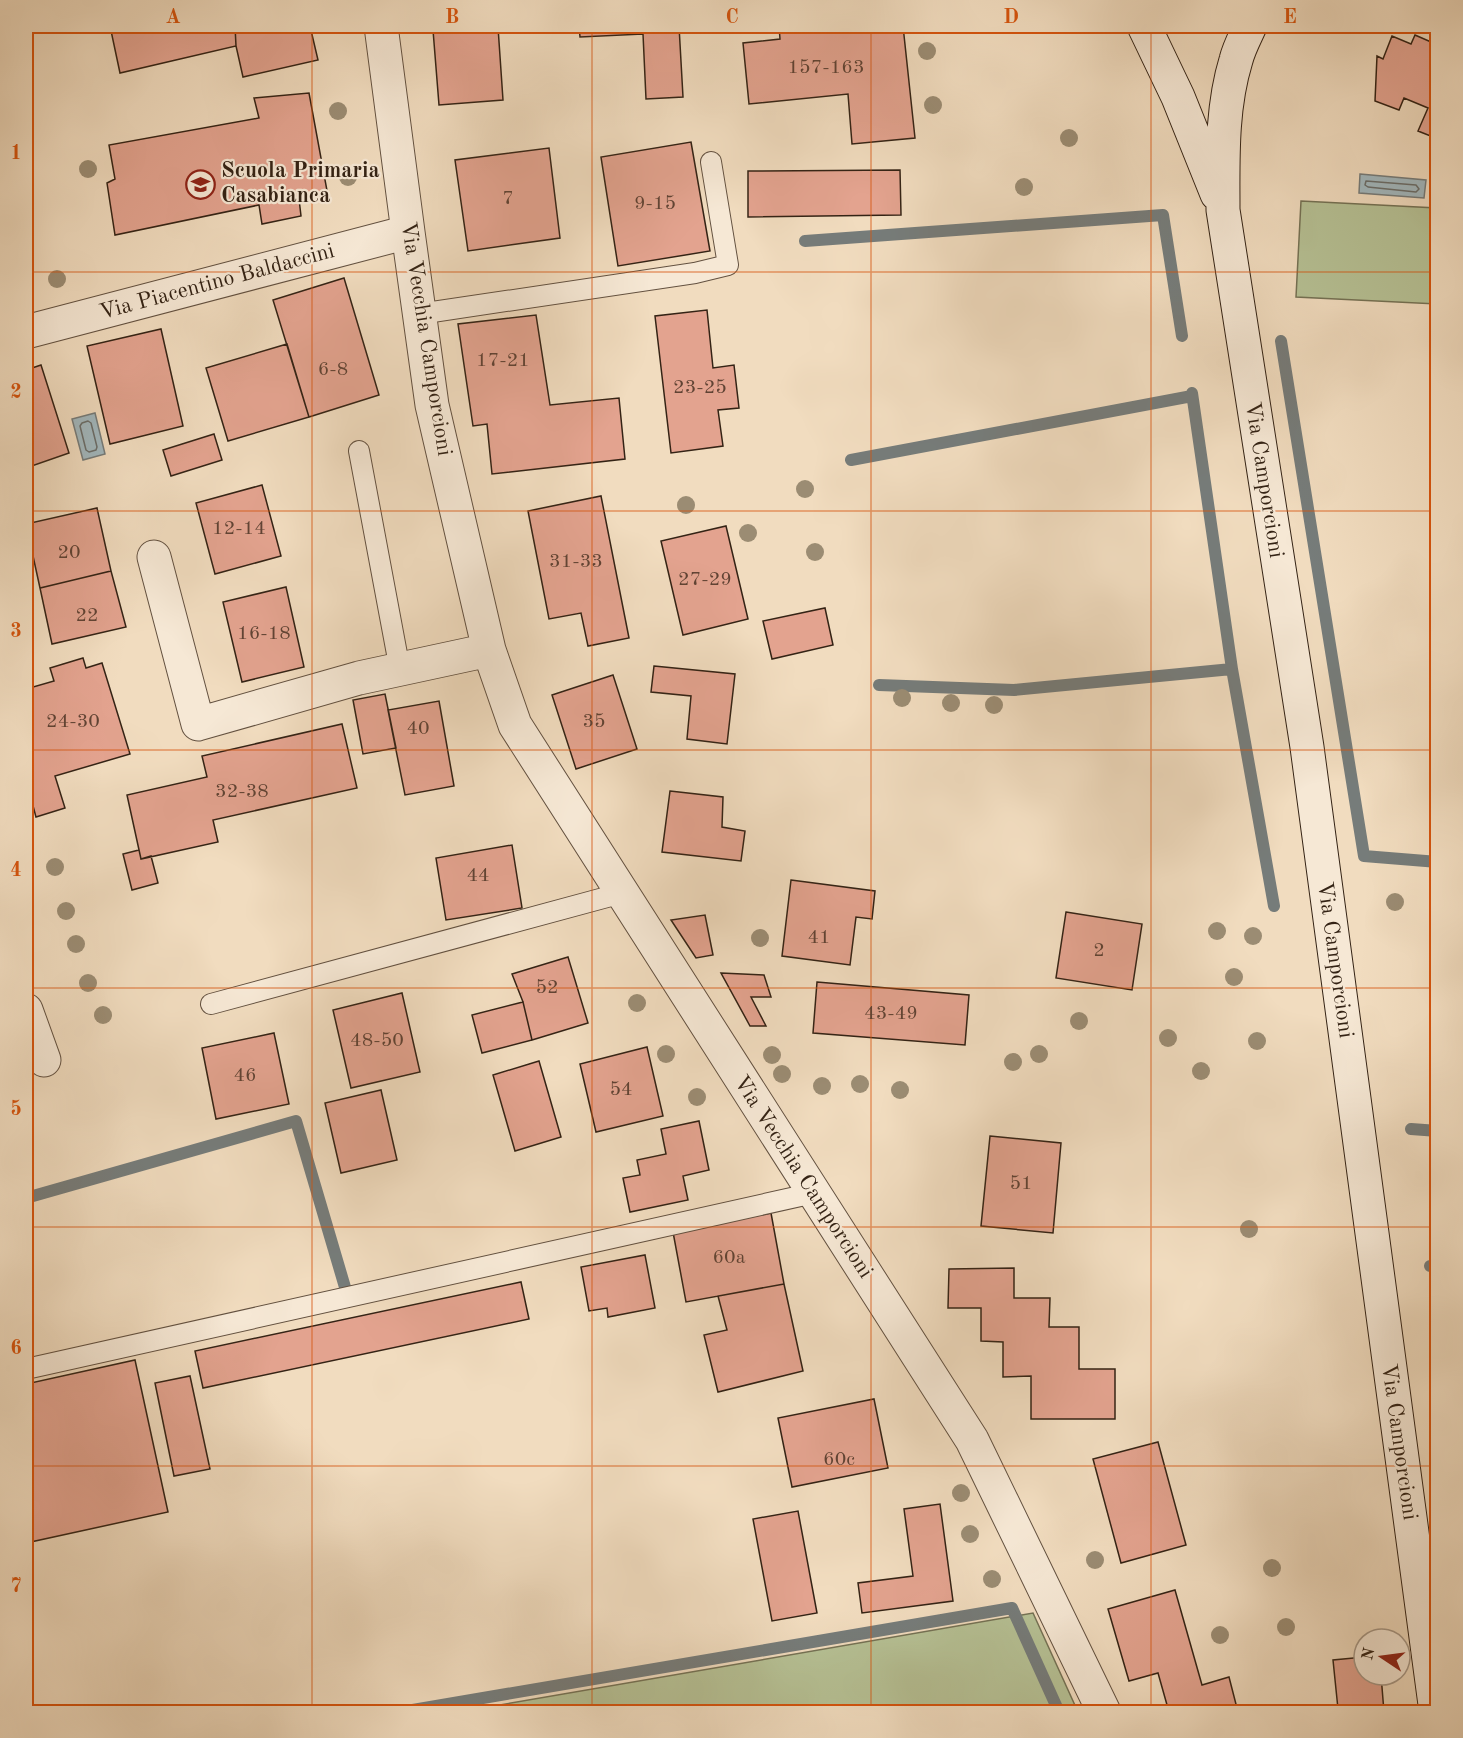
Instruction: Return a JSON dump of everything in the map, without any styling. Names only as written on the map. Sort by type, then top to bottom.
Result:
[{"type":"street","name":"Via Vecchia Camporcioni","points":[[381,26],[432,405],[489,650],[515,725],[972,1440],[1104,1713]]},
{"type":"street","points":[[1144,26],[1178,97],[1223,210]]},
{"type":"street","points":[[1223,210],[1223,146],[1226,104],[1236,58],[1250,26]]},
{"type":"street","name":"Via Camporcioni","points":[[1223,210],[1307,747],[1436,1713]]},
{"type":"street","name":"Via Piacentino Baldaccini","points":[[26,332],[408,232]]},
{"type":"street","points":[[154,557],[198,724],[359,678],[489,650]]},
{"type":"street","points":[[26,1010],[44,1060]]},
{"type":"lane","points":[[419,314],[695,273],[728,265],[711,162]]},
{"type":"lane","points":[[359,451],[400,669]]},
{"type":"lane","points":[[211,1004],[622,893]]},
{"type":"lane","points":[[26,1369],[814,1193]]},
{"type":"green space","points":[[1301,201],[1437,208],[1437,304],[1296,297]]},
{"type":"green space","points":[[1033,1613],[1078,1712],[459,1712]]},
{"type":"water","points":[[1360,174],[1426,180],[1424,198],[1359,193]]},
{"type":"water","points":[[95,413],[105,454],[83,460],[72,419]]},
{"type":"building","points":[[110,26],[235,26],[236,46],[120,73]]},
{"type":"building","points":[[235,26],[310,26],[318,60],[243,77],[236,46]]},
{"type":"building","points":[[443,26],[519,26],[498,27],[503,100],[439,105],[433,30],[444,29]]},
{"type":"building","points":[[579,26],[679,26],[683,97],[646,99],[643,34],[580,37]]},
{"type":"building","points":[[779,26],[903,26],[915,138],[852,144],[848,94],[749,104],[743,43],[780,39]]},
{"type":"building","points":[[1415,35],[1438,45],[1438,139],[1418,131],[1428,108],[1404,98],[1399,110],[1375,101],[1377,56],[1383,59],[1392,36],[1411,44]]},
{"type":"building","points":[[309,93],[328,196],[299,199],[301,216],[262,224],[259,205],[115,235],[107,183],[115,179],[109,145],[259,118],[254,98]]},
{"type":"building","points":[[691,142],[710,251],[618,266],[601,157]]},
{"type":"building","points":[[549,148],[560,238],[468,251],[455,160]]},
{"type":"building","points":[[900,170],[901,215],[748,217],[748,171]]},
{"type":"building","points":[[344,278],[379,395],[309,417],[273,300]]},
{"type":"building","points":[[707,310],[713,368],[734,365],[739,408],[718,410],[723,446],[671,453],[655,316]]},
{"type":"building","points":[[536,315],[550,405],[619,398],[625,459],[492,474],[487,424],[473,426],[458,324]]},
{"type":"building","points":[[161,329],[183,426],[110,444],[87,346]]},
{"type":"building","points":[[287,344],[309,417],[228,441],[206,368]]},
{"type":"building","points":[[41,365],[69,453],[26,468],[26,370]]},
{"type":"building","points":[[214,434],[222,460],[171,476],[163,450]]},
{"type":"building","points":[[262,485],[281,556],[215,574],[196,503]]},
{"type":"building","points":[[601,496],[629,638],[588,646],[581,613],[549,619],[528,511]]},
{"type":"building","points":[[28,504],[32,522],[26,524],[26,505]]},
{"type":"building","points":[[97,508],[111,571],[40,588],[26,524]]},
{"type":"building","points":[[726,526],[748,619],[683,635],[661,541]]},
{"type":"building","points":[[111,571],[126,627],[52,644],[40,588]]},
{"type":"building","points":[[286,587],[304,667],[242,682],[223,602]]},
{"type":"building","points":[[825,608],[833,645],[772,659],[763,621]]},
{"type":"building","points":[[83,658],[86,668],[102,663],[130,754],[55,776],[65,808],[36,817],[26,780],[26,689],[54,681],[50,668]]},
{"type":"building","points":[[654,666],[735,674],[727,744],[687,739],[691,696],[651,692]]},
{"type":"building","points":[[613,675],[637,749],[576,769],[552,695]]},
{"type":"building","points":[[385,694],[396,748],[363,754],[353,700]]},
{"type":"building","points":[[439,701],[454,786],[405,795],[388,710]]},
{"type":"building","points":[[342,724],[357,788],[213,820],[218,842],[141,859],[127,795],[207,777],[202,756]]},
{"type":"building","points":[[670,791],[723,797],[722,827],[745,831],[741,861],[662,852]]},
{"type":"building","points":[[512,845],[522,908],[446,920],[436,858]]},
{"type":"building","points":[[139,850],[141,859],[151,856],[158,883],[132,890],[123,854]]},
{"type":"building","points":[[791,880],[875,891],[872,919],[856,917],[850,965],[782,956]]},
{"type":"building","points":[[1066,912],[1142,924],[1132,990],[1056,978]]},
{"type":"building","points":[[705,915],[713,955],[696,958],[671,920]]},
{"type":"building","points":[[568,957],[588,1023],[532,1040],[523,1002],[512,974]]},
{"type":"building","points":[[721,973],[764,975],[771,997],[751,997],[766,1026],[750,1026]]},
{"type":"building","points":[[817,982],[969,995],[965,1045],[813,1033]]},
{"type":"building","points":[[402,993],[420,1072],[351,1088],[333,1010]]},
{"type":"building","points":[[523,1002],[532,1040],[482,1053],[472,1015]]},
{"type":"building","points":[[274,1033],[289,1104],[216,1119],[202,1048]]},
{"type":"building","points":[[647,1047],[663,1116],[596,1132],[580,1064]]},
{"type":"building","points":[[539,1061],[561,1137],[515,1151],[493,1075]]},
{"type":"building","points":[[381,1090],[397,1160],[341,1173],[325,1103]]},
{"type":"building","points":[[699,1121],[709,1170],[683,1176],[688,1200],[630,1212],[623,1178],[640,1175],[637,1160],[666,1154],[661,1129]]},
{"type":"building","points":[[990,1136],[1061,1143],[1053,1233],[981,1226]]},
{"type":"building","points":[[771,1213],[784,1284],[686,1302],[673,1232]]},
{"type":"building","points":[[645,1255],[655,1308],[608,1317],[607,1308],[589,1311],[581,1267]]},
{"type":"building","points":[[1014,1268],[1014,1298],[1050,1298],[1049,1327],[1079,1327],[1079,1369],[1115,1369],[1115,1419],[1031,1419],[1031,1376],[1003,1377],[1003,1342],[981,1341],[981,1308],[948,1308],[949,1269]]},
{"type":"building","points":[[521,1282],[529,1319],[203,1388],[195,1351]]},
{"type":"building","points":[[784,1284],[803,1371],[718,1392],[704,1335],[727,1330],[718,1296]]},
{"type":"building","points":[[135,1360],[168,1512],[26,1543],[26,1384]]},
{"type":"building","points":[[190,1376],[210,1469],[174,1476],[155,1383]]},
{"type":"building","points":[[874,1399],[888,1468],[792,1487],[778,1418]]},
{"type":"building","points":[[1158,1442],[1186,1545],[1121,1563],[1093,1459]]},
{"type":"building","points":[[940,1504],[953,1601],[862,1613],[858,1583],[913,1576],[904,1509]]},
{"type":"building","points":[[798,1511],[817,1613],[772,1621],[753,1519]]},
{"type":"building","points":[[1175,1590],[1202,1685],[1229,1677],[1238,1712],[1169,1712],[1158,1673],[1129,1681],[1108,1609]]},
{"type":"building","points":[[1352,1658],[1352,1687],[1382,1687],[1384,1712],[1305,1712],[1338,1709],[1333,1660]]},
{"type":"waterway","points":[[805,241],[1163,215],[1182,336]]},
{"type":"waterway","points":[[1281,341],[1364,856],[1438,862]]},
{"type":"waterway","points":[[1192,393],[1232,669],[1274,906]]},
{"type":"waterway","points":[[851,460],[1192,396]]},
{"type":"waterway","points":[[879,685],[1014,690],[1232,669]]},
{"type":"waterway","points":[[26,1198],[296,1121],[347,1294]]},
{"type":"waterway","points":[[1411,1129],[1438,1131]]},
{"type":"waterway","points":[[1430,1266],[1438,1266]]},
{"type":"waterway","points":[[401,1712],[1012,1608],[1059,1712]]},
{"type":"place","name":"Scuola Primaria Casabianca","points":[[200,184]]}]
